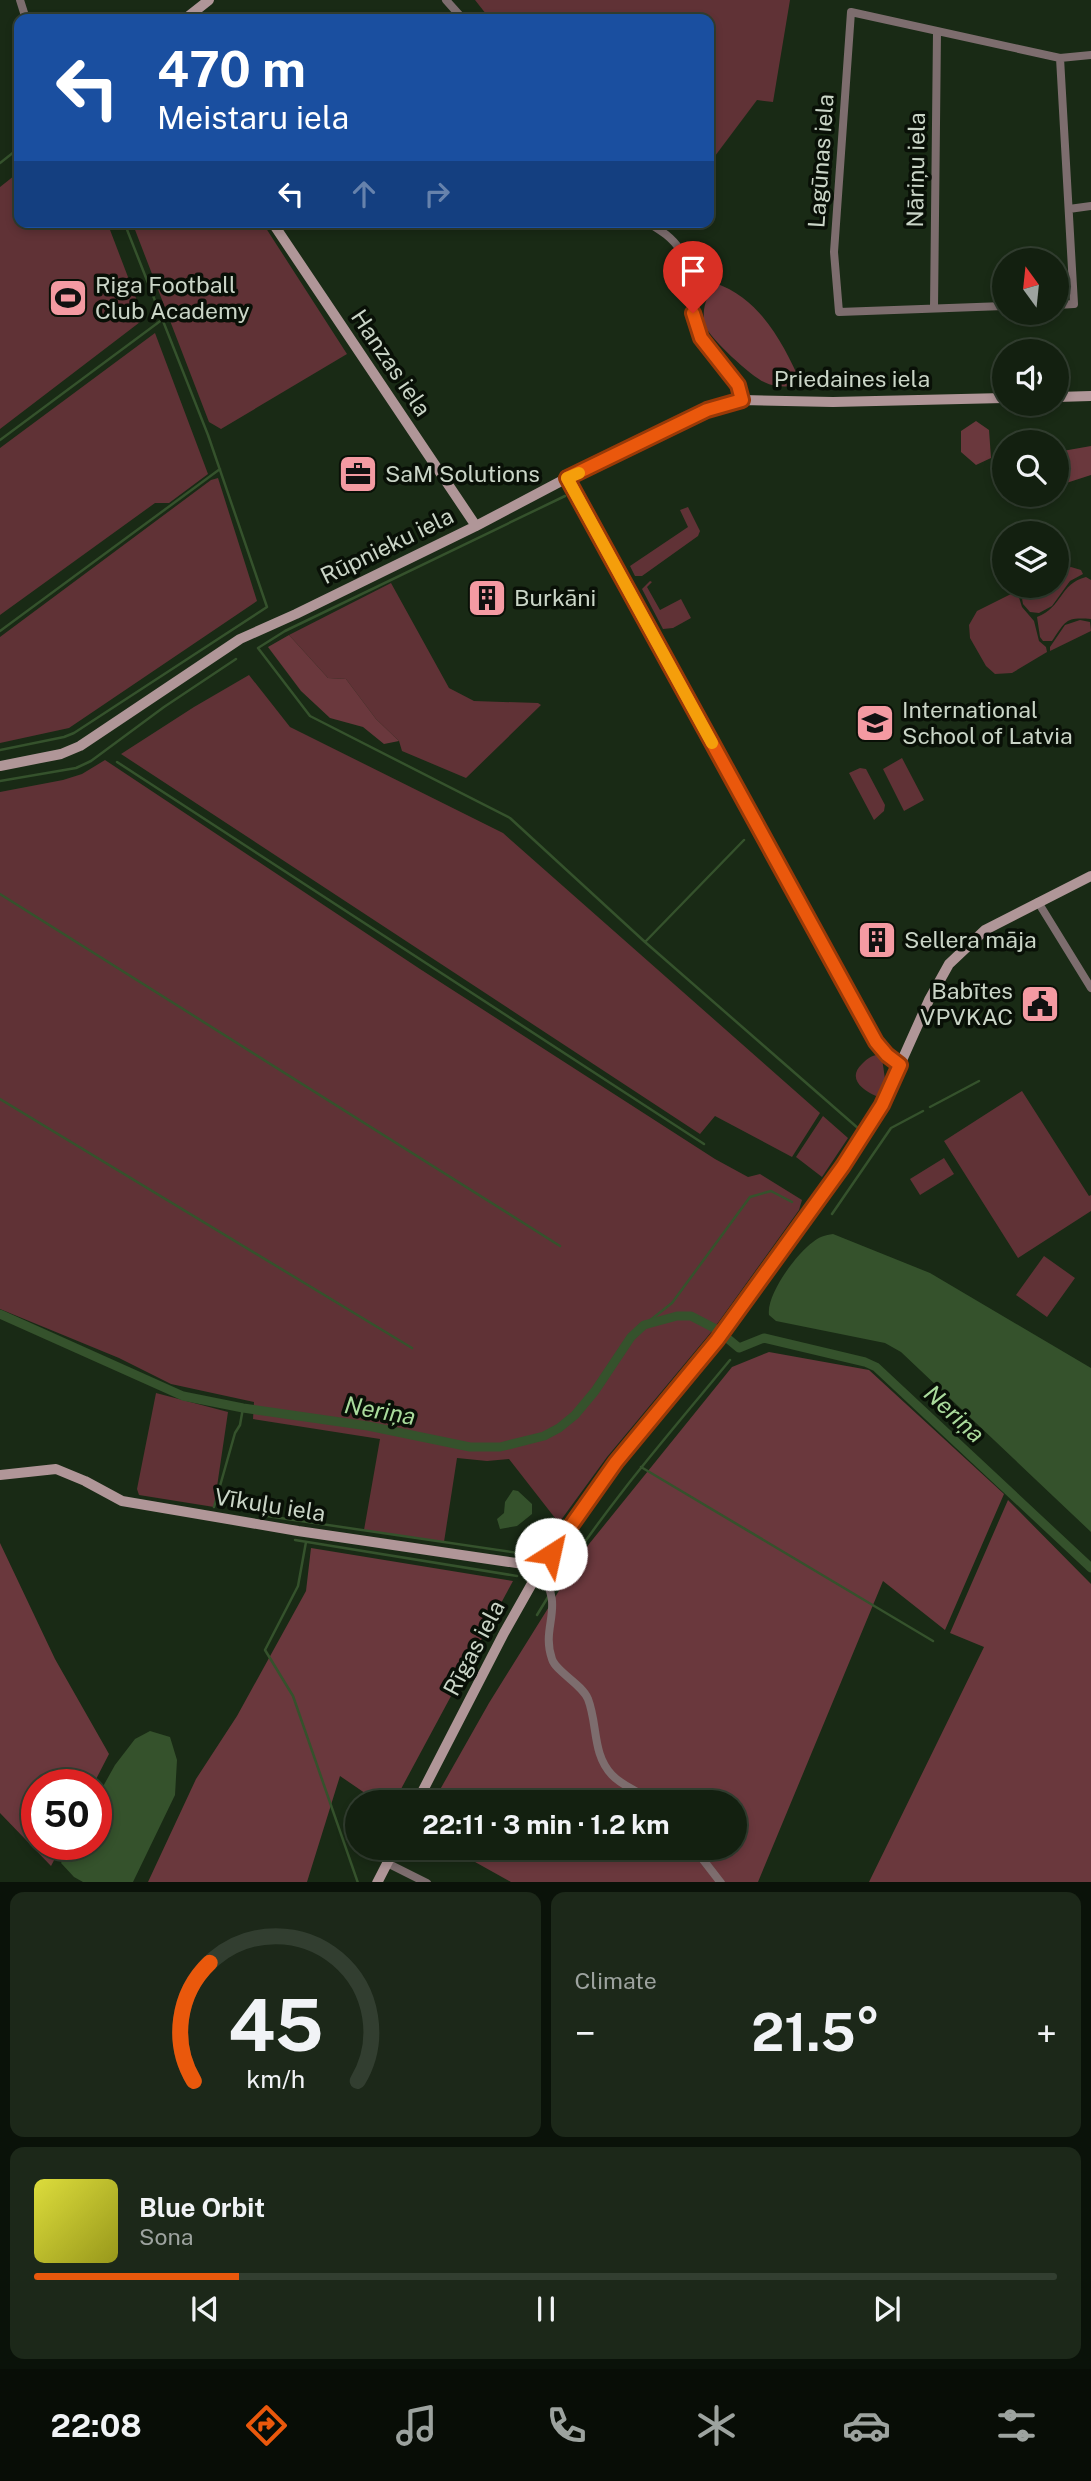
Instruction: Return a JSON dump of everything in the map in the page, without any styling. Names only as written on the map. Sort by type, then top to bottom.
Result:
[{"type":"street","points":[[191,14],[209,0]]},
{"type":"street","points":[[446,0],[459,14]]},
{"type":"street","name":"Lagūnas iela","points":[[934,308],[839,312],[834,252],[851,12],[937,32]]},
{"type":"street","points":[[937,32],[1060,58],[1091,55]]},
{"type":"street","name":"Nāriņu iela","points":[[934,308],[937,32]]},
{"type":"street","points":[[1060,58],[1074,304],[1069,304]]},
{"type":"street","points":[[1069,209],[1091,206]]},
{"type":"street","name":"Hanzas iela","points":[[276,228],[476,526]]},
{"type":"street","name":"Priedaines iela","points":[[656,228],[670,238],[684,258],[696,327],[708,348],[738,385],[742,400],[823,402],[992,398]]},
{"type":"street","points":[[934,308],[992,306]]},
{"type":"street","points":[[1069,397],[1091,396]]},
{"type":"street","name":"Rūpnieku iela","points":[[0,766],[61,754],[80,746],[240,639],[476,526],[707,410],[742,400]]},
{"type":"street","points":[[567,478],[876,1042],[900,1065]]},
{"type":"street","name":"Rīgas iela","points":[[423,1790],[539,1571],[616,1462],[717,1340],[850,1155],[882,1105],[929,1000],[949,964],[985,930],[1091,876]]},
{"type":"street","points":[[1038,902],[1091,988]]},
{"type":"street","name":"Vīkuļu iela","points":[[0,1475],[56,1469],[122,1501],[298,1531],[523,1564],[539,1571]]},
{"type":"street","points":[[539,1571],[551,1586],[553,1609],[549,1640],[552,1662],[587,1697],[600,1761],[614,1778],[636,1790]]},
{"type":"street","points":[[377,1882],[388,1860]]},
{"type":"street","points":[[704,1860],[721,1882]]},
{"type":"street","points":[[387,1863],[427,1882]]},
{"type":"shaded area","points":[[475,0],[790,0],[773,102],[757,100],[714,157],[714,14],[486,14]]},
{"type":"shaded area","name":"Riga Football Club Academy","points":[[14,176],[14,228],[109,228],[144,319],[0,429],[0,187]]},
{"type":"shaded area","points":[[134,228],[266,228],[347,354],[221,429],[209,422]]},
{"type":"shaded area","points":[[715,283],[731,290],[758,311],[778,338],[802,385],[773,385],[758,379],[708,331],[704,308]]},
{"type":"shaded area","points":[[155,333],[208,474],[169,503],[155,503],[0,615],[0,448]]},
{"type":"shaded area","points":[[976,421],[989,430],[991,458],[976,465],[961,452],[961,431]]},
{"type":"shaded area","points":[[1091,446],[1091,475],[1069,482],[1069,450]]},
{"type":"shaded area","points":[[218,478],[257,601],[69,728],[0,743],[0,637],[211,480]]},
{"type":"shaded area","points":[[688,507],[700,531],[698,536],[642,576],[635,576],[630,566],[688,527],[680,510]]},
{"type":"shaded area","points":[[1069,567],[1081,570],[1083,574],[1069,582]]},
{"type":"shaded area","points":[[1086,577],[1091,580],[1091,619],[1071,620],[1052,641],[1043,641],[1037,617],[1052,608],[1059,598],[1069,598],[1069,587]]},
{"type":"shaded area","points":[[652,582],[647,587],[660,610],[681,599],[691,618],[673,628],[663,629],[642,589]]},
{"type":"shaded area","points":[[391,583],[449,688],[474,701],[541,705],[466,778],[402,751],[399,741],[376,719],[346,679],[328,678],[289,635]]},
{"type":"shaded area","points":[[1003,598],[1019,598],[1022,607],[1034,621],[1039,641],[1046,647],[1047,652],[1012,673],[995,674],[986,666],[970,638],[969,625],[977,611]]},
{"type":"shaded area","points":[[1022,598],[1058,598],[1052,606],[1039,613],[1030,612]]},
{"type":"shaded area","points":[[1080,620],[1090,622],[1091,631],[1050,651],[1065,625]]},
{"type":"shaded area","points":[[289,635],[328,678],[346,679],[376,719],[399,741],[384,744],[363,727],[330,718],[301,691],[268,647]]},
{"type":"shaded area","points":[[249,675],[290,727],[503,833],[820,1113],[792,1157],[715,1116],[700,1134],[121,754]]},
{"type":"shaded area","points":[[902,758],[924,800],[904,811],[883,769]]},
{"type":"shaded area","points":[[105,760],[420,969],[715,1159],[748,1177],[760,1174],[802,1200],[799,1210],[712,1331],[607,1457],[561,1520],[555,1518],[509,1459],[487,1461],[457,1458],[444,1542],[364,1530],[380,1439],[253,1419],[254,1402],[171,1384],[119,1358],[0,1309],[0,792],[63,780],[82,774]]},
{"type":"shaded area","points":[[860,768],[866,769],[885,805],[884,811],[874,820],[849,773]]},
{"type":"shaded area","points":[[876,1055],[882,1058],[885,1079],[879,1095],[876,1096],[861,1087],[856,1074],[865,1061]]},
{"type":"shaded area","points":[[1022,1091],[1089,1196],[1091,1195],[1091,1211],[1018,1258],[944,1141]]},
{"type":"shaded area","points":[[823,1116],[848,1138],[822,1177],[796,1157]]},
{"type":"shaded area","points":[[944,1158],[954,1174],[920,1195],[910,1179]]},
{"type":"shaded area","points":[[833,1234],[930,1273],[1091,1368],[1091,1532],[901,1352],[885,1343],[776,1321],[769,1315],[772,1297],[791,1265],[815,1240]]},
{"type":"shaded area","points":[[1044,1256],[1075,1278],[1047,1317],[1016,1295]]},
{"type":"shaded area","points":[[769,1352],[869,1370],[1004,1494],[945,1630],[883,1581],[758,1882],[511,1882],[472,1860],[747,1860],[747,1790],[440,1790],[489,1703],[585,1549],[732,1367]]},
{"type":"shaded area","points":[[156,1393],[228,1412],[214,1507],[139,1495],[137,1489]]},
{"type":"shaded area","points":[[513,1490],[518,1491],[532,1504],[532,1514],[517,1526],[500,1529],[497,1519],[504,1513],[505,1502]]},
{"type":"shaded area","points":[[1008,1500],[1091,1584],[1091,1882],[869,1882],[984,1647],[950,1633]]},
{"type":"shaded area","points":[[0,1543],[55,1659],[109,1754],[101,1769],[21,1769],[21,1835],[0,1813]]},
{"type":"shaded area","points":[[311,1548],[513,1581],[400,1790],[360,1790],[340,1776],[307,1882],[148,1882],[196,1779],[237,1716],[306,1591]]},
{"type":"shaded area","points":[[150,1731],[170,1737],[177,1760],[175,1795],[133,1882],[83,1882],[61,1863],[63,1860],[112,1860],[112,1770],[135,1739]]},
{"type":"waterway","points":[[0,163],[14,152]]},
{"type":"waterway","points":[[0,750],[74,733],[267,607],[208,435],[126,228]]},
{"type":"waterway","points":[[0,440],[163,319]]},
{"type":"waterway","points":[[0,631],[220,469]]},
{"type":"waterway","points":[[565,496],[285,631],[258,648],[310,716],[510,818],[645,942],[859,1129]]},
{"type":"waterway","points":[[0,781],[76,768],[91,761],[164,707],[236,659]]},
{"type":"waterway","points":[[117,762],[704,1144]]},
{"type":"waterway","points":[[645,942],[744,840]]},
{"type":"waterway","points":[[0,894],[560,1246]]},
{"type":"waterway","points":[[930,1107],[979,1081]]},
{"type":"waterway","points":[[0,1099],[412,1348]]},
{"type":"waterway","points":[[832,1214],[891,1128],[923,1111]]},
{"type":"waterway","points":[[644,1325],[672,1303],[750,1197],[771,1191],[792,1202]]},
{"type":"waterway","name":"Neriņa","points":[[0,1314],[183,1396],[243,1408],[368,1426],[470,1447],[500,1447],[544,1436],[559,1428],[575,1415],[595,1391],[631,1337],[644,1325],[677,1316],[691,1316],[716,1329]]},
{"type":"waterway","name":"Neriņa","points":[[727,1338],[739,1348],[764,1338],[876,1367],[1091,1568]]},
{"type":"waterway","points":[[558,1582],[619,1496],[730,1360]]},
{"type":"waterway","points":[[214,1507],[243,1408]]},
{"type":"waterway","points":[[641,1467],[933,1641]]},
{"type":"waterway","points":[[260,1515],[525,1554]]},
{"type":"waterway","points":[[295,1540],[517,1576]]},
{"type":"waterway","points":[[306,1542],[298,1586],[265,1650],[293,1696],[358,1882]]},
{"type":"waterway","points":[[537,1615],[548,1597]]},
{"type":"slow traffic","points":[[579,473],[567,478],[712,743]]},
{"type":"place","name":"Riga Football Club Academy","points":[[68,298]]},
{"type":"place","name":"SaM Solutions","points":[[358,474]]},
{"type":"place","name":"Burkāni","points":[[487,598]]},
{"type":"place","name":"International School of Latvia","points":[[875,723]]},
{"type":"place","name":"Sellera māja","points":[[877,940]]},
{"type":"place","name":"Babītes VPVKAC","points":[[1040,1004]]},
{"type":"route","points":[[551,1554],[616,1462],[717,1340],[843,1166],[882,1105],[900,1065],[876,1042],[567,478],[707,410],[742,400],[738,385],[701,338],[693,313]]}]
